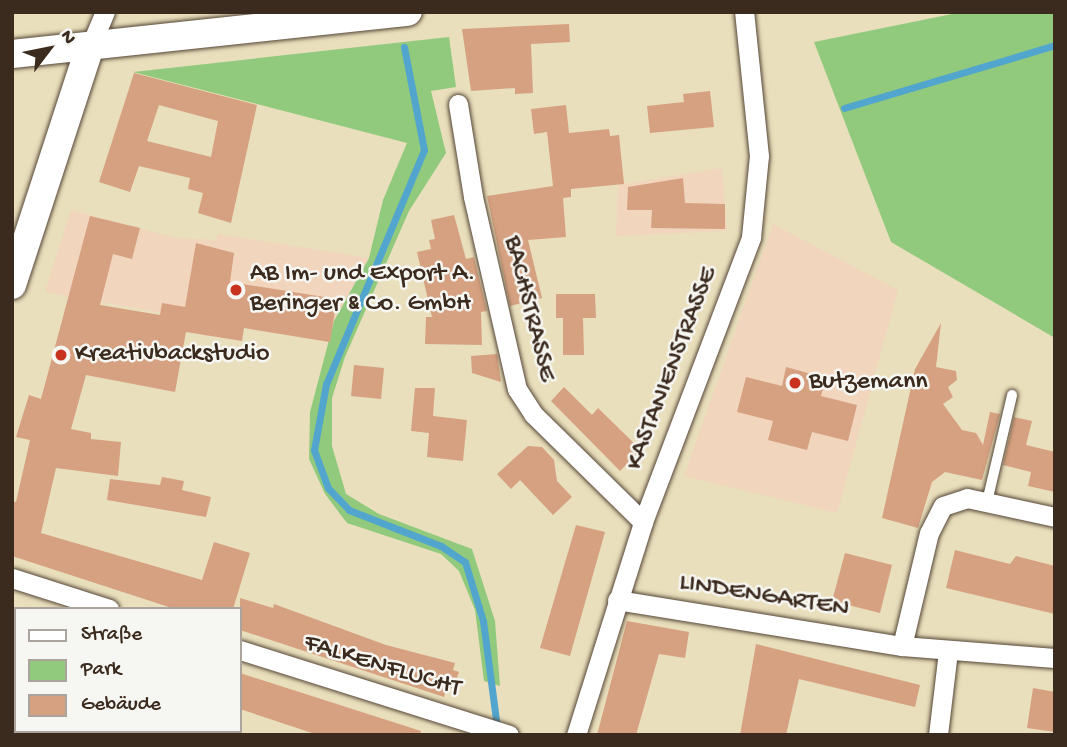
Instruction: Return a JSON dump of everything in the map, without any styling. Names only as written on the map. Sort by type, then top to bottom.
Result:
[{"type":"main road","points":[[12,54],[408,12]]},
{"type":"main road","points":[[12,285],[90,47]]},
{"type":"street","points":[[90,47],[105,12]]},
{"type":"street","name":"KASTANIENSTRASSE","points":[[576,735],[643,522],[751,237],[758,156],[744,12]]},
{"type":"street","name":"BACHSTRASSE","points":[[458,104],[472,197],[517,389],[533,414],[643,522]]},
{"type":"street","points":[[902,646],[929,533],[943,506],[967,498],[1055,517]]},
{"type":"street","points":[[12,578],[103,607]]},
{"type":"street","name":"LINDENGARTEN","points":[[617,600],[902,646],[1055,658]]},
{"type":"street","points":[[938,735],[948,650]]},
{"type":"street","name":"FALKENFLUCHT","points":[[242,651],[471,727],[509,735]]},
{"type":"lane","points":[[987,502],[1012,395]]},
{"type":"shaded area","points":[[722,168],[727,231],[616,236],[618,185]]},
{"type":"shaded area","name":"AB Im- und Export A. Beringer & Co. GmbH","points":[[71,210],[176,238],[216,240],[218,234],[369,258],[334,321],[331,343],[45,292]]},
{"type":"shaded area","name":"Butzemann","points":[[773,224],[898,290],[837,513],[684,476]]},
{"type":"green space","points":[[962,12],[1055,12],[1055,338],[891,242],[814,42]]},
{"type":"green space","points":[[449,37],[456,87],[431,91],[446,153],[409,211],[345,357],[332,398],[332,446],[346,494],[379,514],[472,549],[495,621],[500,686],[484,681],[475,610],[459,571],[441,554],[347,523],[325,494],[309,459],[310,412],[334,321],[369,258],[383,200],[407,143],[133,72]]},
{"type":"building","points":[[569,24],[570,42],[531,44],[533,93],[515,94],[515,88],[471,91],[462,29]]},
{"type":"building","points":[[134,73],[257,105],[231,223],[198,213],[203,193],[188,189],[190,178],[139,166],[130,192],[99,182]],"holes":[[[159,105],[218,121],[211,157],[147,141]]]},
{"type":"building","points":[[710,91],[714,127],[650,133],[647,106],[684,102],[683,94]]},
{"type":"building","points":[[566,105],[569,133],[609,129],[610,136],[619,135],[624,184],[571,189],[571,197],[563,198],[566,237],[528,240],[542,298],[510,306],[487,196],[553,186],[547,132],[534,134],[531,109]]},
{"type":"building","points":[[683,178],[685,203],[725,204],[725,229],[651,228],[652,210],[627,210],[628,187]]},
{"type":"building","points":[[454,215],[466,259],[474,257],[487,311],[481,312],[482,345],[425,344],[426,317],[432,317],[417,252],[431,249],[429,240],[435,239],[431,220]]},
{"type":"building","points":[[90,216],[140,228],[132,259],[113,254],[100,305],[160,315],[162,303],[185,307],[196,243],[234,253],[230,282],[337,299],[330,342],[244,328],[242,341],[186,332],[175,392],[86,375],[71,429],[91,433],[91,439],[121,442],[118,476],[56,468],[41,533],[202,580],[214,542],[250,553],[234,607],[169,607],[12,556],[12,501],[16,502],[30,440],[16,437],[29,395],[41,399]]},
{"type":"building","points":[[556,294],[595,294],[596,318],[583,318],[584,355],[563,355],[563,318],[556,318]]},
{"type":"building","points":[[941,323],[936,367],[956,371],[957,380],[948,387],[953,397],[943,404],[962,430],[976,433],[983,445],[990,412],[1000,414],[982,480],[945,472],[932,482],[918,528],[882,518],[915,369]]},
{"type":"building","points":[[497,354],[501,382],[472,373],[471,356]]},
{"type":"building","points":[[354,365],[384,368],[381,399],[351,396]]},
{"type":"building","name":"Butzemann","points":[[786,367],[826,378],[821,396],[857,405],[848,441],[812,432],[807,450],[768,440],[773,421],[737,412],[746,377],[782,386]]},
{"type":"building","points":[[564,387],[592,415],[598,408],[641,450],[620,471],[551,401]]},
{"type":"building","points":[[415,388],[435,388],[433,416],[467,420],[463,461],[427,457],[429,433],[411,431]]},
{"type":"building","points":[[1014,417],[1032,421],[1026,445],[1055,452],[1055,492],[1028,486],[1031,472],[1003,465]]},
{"type":"building","points":[[528,446],[542,447],[554,460],[557,481],[572,497],[553,515],[520,480],[511,489],[497,474]]},
{"type":"building","points":[[162,477],[184,481],[182,490],[211,497],[206,517],[107,500],[110,479],[160,485]]},
{"type":"building","points":[[576,525],[605,532],[570,656],[540,648]]},
{"type":"building","points":[[955,550],[1010,564],[1016,556],[1055,566],[1055,614],[946,588]]},
{"type":"building","points":[[845,553],[892,565],[880,613],[832,601]]},
{"type":"building","points":[[240,598],[273,608],[274,604],[386,645],[455,663],[453,670],[459,672],[453,689],[447,687],[444,697],[242,631]]},
{"type":"building","points":[[627,621],[689,632],[685,658],[659,654],[636,735],[597,735]]},
{"type":"building","points":[[756,644],[920,685],[915,707],[799,679],[786,735],[740,735]]},
{"type":"building","points":[[242,674],[421,731],[420,735],[318,735],[242,710]]},
{"type":"building","points":[[1033,688],[1055,692],[1055,732],[1027,728]]},
{"type":"waterway","points":[[844,108],[1055,45]]},
{"type":"waterway","points":[[404,47],[424,150],[326,384],[314,450],[328,488],[349,510],[441,546],[465,562],[483,621],[497,727]]},
{"type":"place","name":"AB Im- und Export A. Beringer & Co. GmbH","points":[[236,290]]},
{"type":"place","name":"Kreativbackstudio","points":[[61,355]]},
{"type":"place","name":"Butzemann","points":[[795,383]]}]
